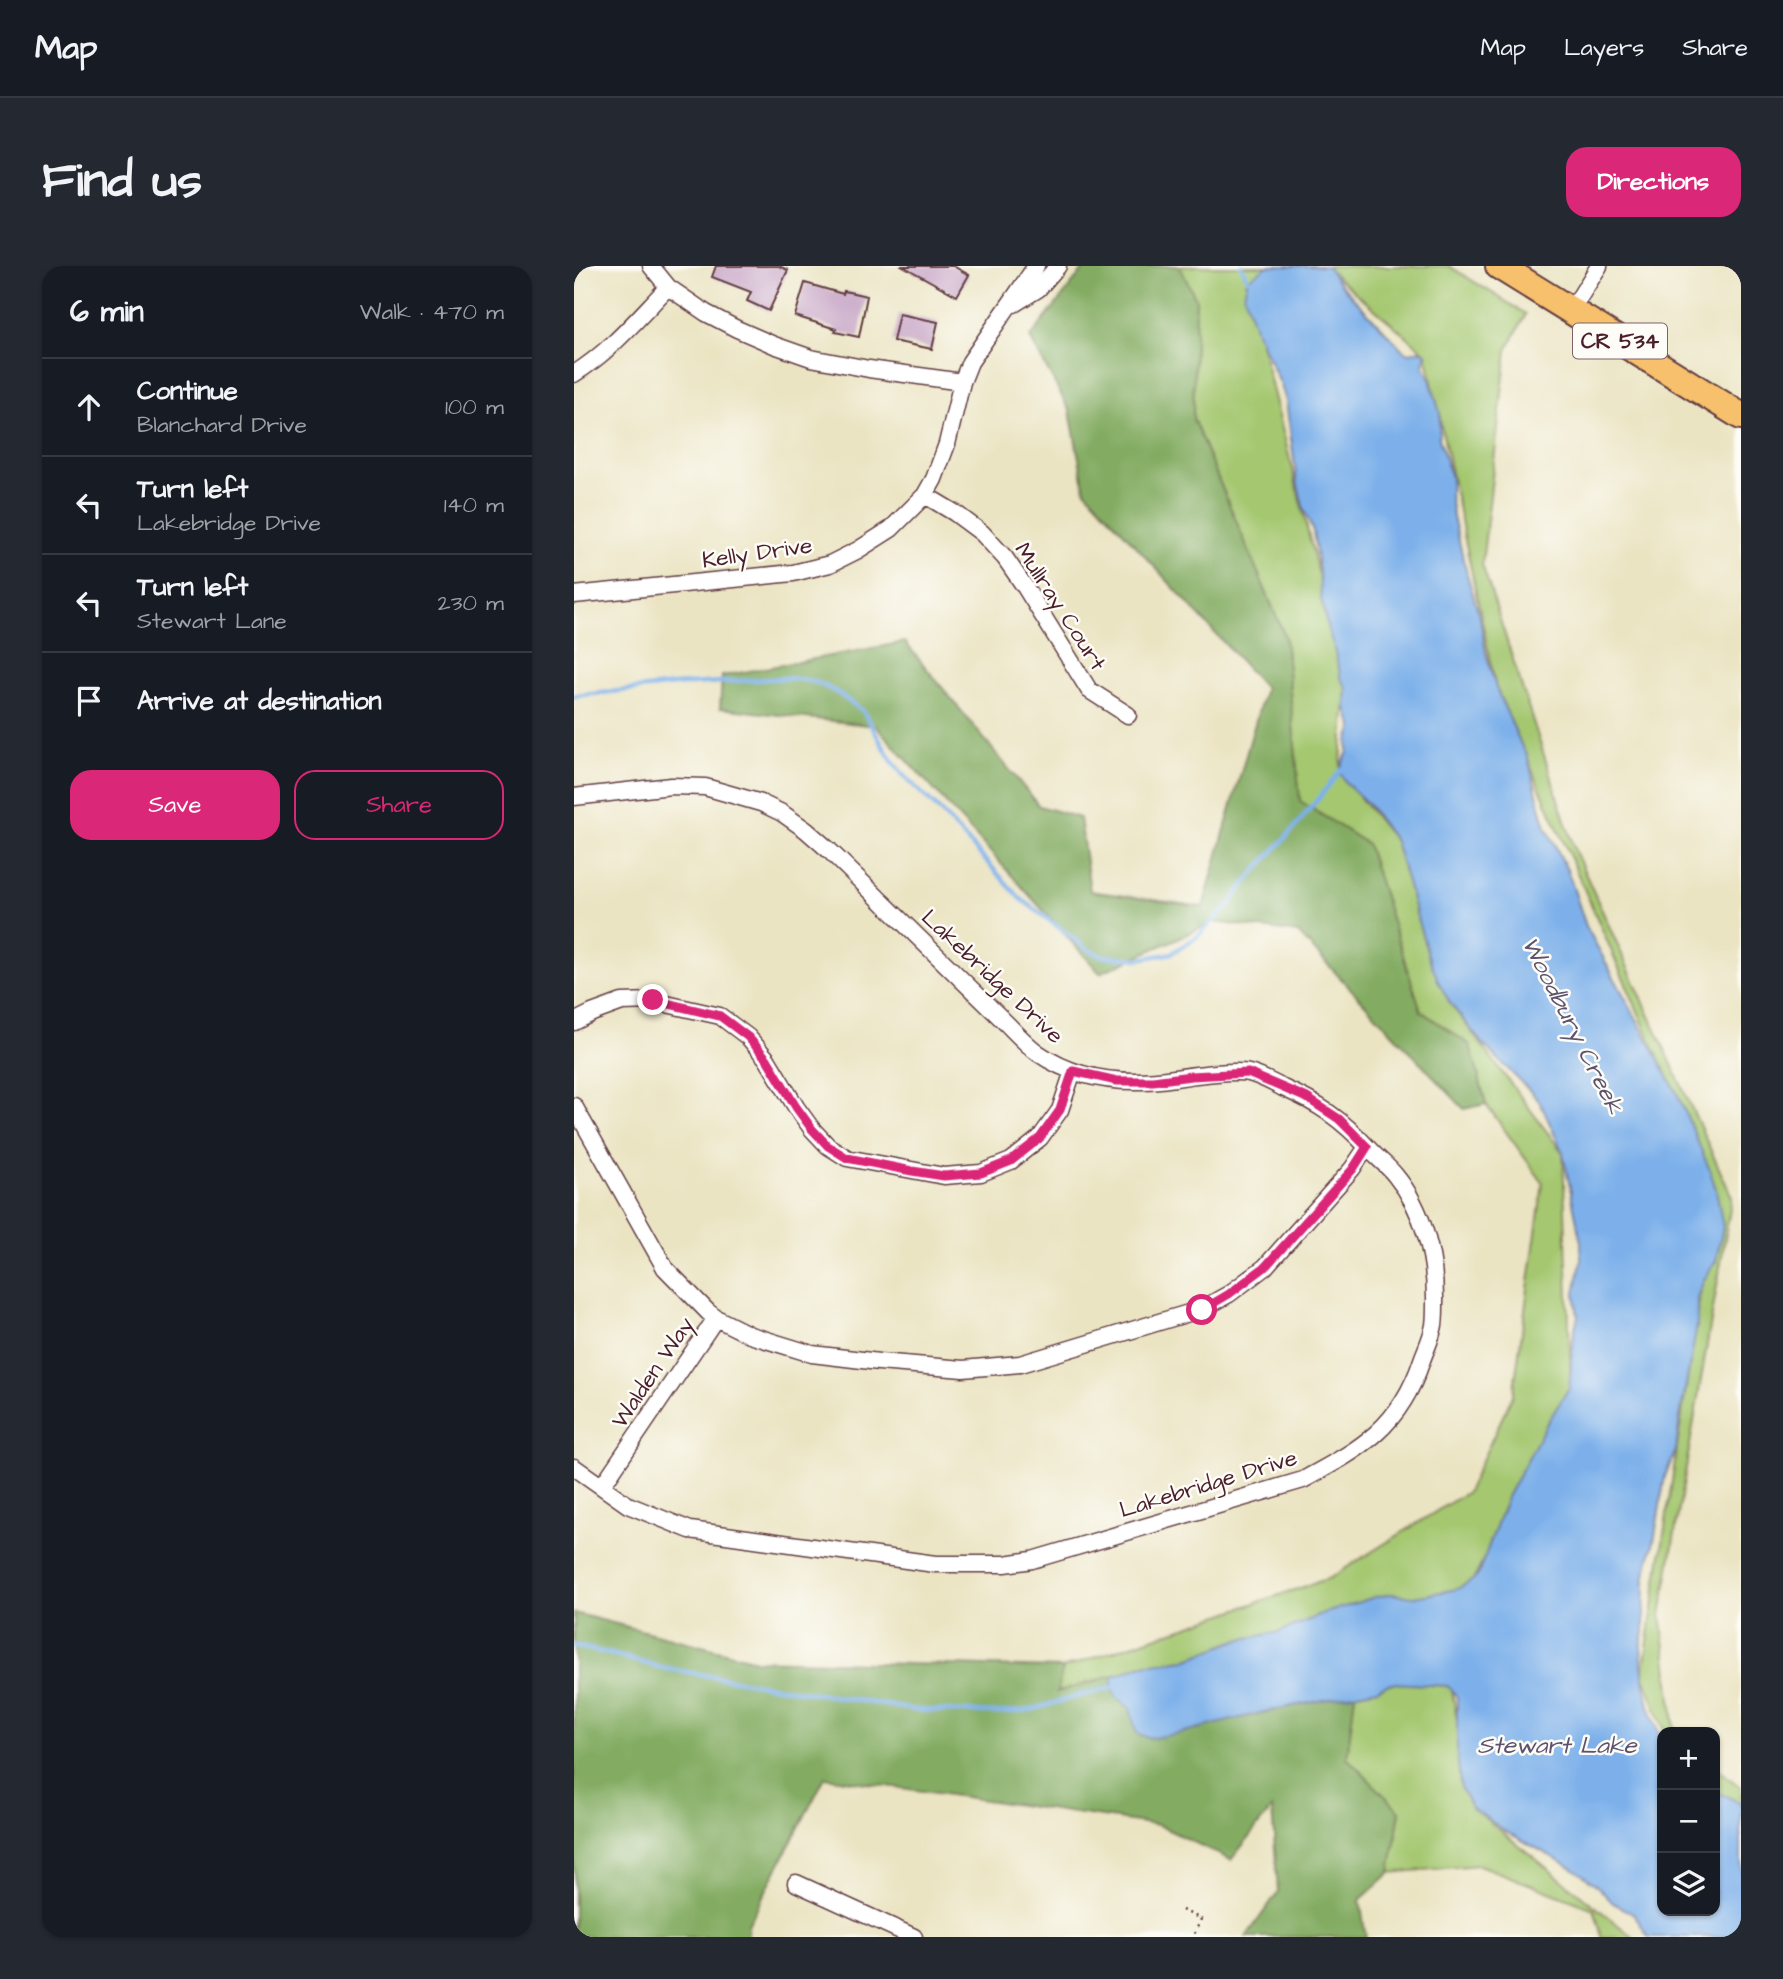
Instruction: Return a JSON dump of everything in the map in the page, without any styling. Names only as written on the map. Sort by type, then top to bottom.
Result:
[{"type":"main road","name":"CR 534","points":[[1499,266],[1741,416]]},
{"type":"street","points":[[652,266],[668,287],[706,313],[774,345],[811,358],[962,382]]},
{"type":"street","name":"Kelly Drive","points":[[574,595],[793,573],[830,564],[891,529],[925,495],[934,479],[947,444],[962,382],[970,362],[1035,266]]},
{"type":"street","name":"Kelly Drive","points":[[1009,307],[1038,289],[1058,266]]},
{"type":"street","points":[[1570,310],[1599,266]]},
{"type":"street","points":[[574,374],[610,348],[668,287]]},
{"type":"street","name":"Mullray Court","points":[[925,495],[982,533],[1026,587],[1089,690],[1128,715]]},
{"type":"street","name":"Lakebridge Drive","points":[[574,797],[671,786],[705,787],[761,803],[782,813],[830,851],[1037,1052],[1073,1071],[1117,1081],[1153,1081],[1248,1073],[1307,1098],[1339,1119],[1396,1176],[1415,1208],[1429,1246],[1435,1284],[1434,1325],[1420,1368],[1392,1419],[1363,1445],[1303,1480],[1032,1560],[1005,1564],[936,1564],[690,1530],[628,1505],[574,1467]]},
{"type":"street","points":[[574,1022],[622,1002],[653,1000],[720,1016],[748,1037],[767,1059],[796,1107],[828,1146],[847,1158],[944,1176],[981,1173],[1021,1154],[1040,1138],[1060,1110],[1073,1071]]},
{"type":"street","points":[[574,1107],[664,1268],[700,1306],[716,1318],[750,1335],[812,1354],[963,1369],[1020,1364],[1202,1310],[1265,1267],[1353,1169],[1367,1147]]},
{"type":"street","name":"Walden Way","points":[[602,1486],[716,1318]]},
{"type":"street","points":[[796,1883],[914,1937]]},
{"type":"path","points":[[1182,1910],[1201,1919],[1193,1937]]},
{"type":"green space","points":[[1086,266],[1179,266],[1196,299],[1193,419],[1285,637],[1300,801],[1367,844],[1421,1011],[1470,1045],[1486,1104],[1464,1109],[1298,933],[1214,922],[1100,973],[876,726],[720,708],[722,676],[905,642],[1039,806],[1080,818],[1090,891],[1203,907],[1265,688],[1085,490],[1070,411],[1030,338]]},
{"type":"green space","points":[[1179,266],[1271,266],[1246,283],[1347,689],[1340,773],[1395,841],[1450,1003],[1563,1153],[1571,1384],[1474,1579],[1452,1690],[1471,1807],[1633,1937],[1602,1937],[1594,1909],[1479,1865],[1390,1873],[1400,1811],[1347,1758],[1355,1694],[1147,1737],[1056,1692],[1063,1668],[1330,1578],[1467,1492],[1513,1395],[1543,1183],[1486,1104],[1470,1045],[1421,1011],[1367,844],[1300,801],[1285,637],[1193,419],[1196,299]]},
{"type":"green space","points":[[1324,266],[1449,266],[1526,314],[1507,350],[1482,564],[1575,851],[1732,1197],[1661,1615],[1674,1727],[1663,1727],[1643,1674],[1716,1189],[1496,688],[1426,353]]},
{"type":"green space","points":[[574,1613],[756,1660],[1063,1668],[1057,1692],[1118,1674],[1148,1737],[1355,1693],[1347,1758],[1400,1811],[1390,1873],[1360,1900],[1366,1937],[1246,1937],[1278,1892],[1272,1808],[1231,1860],[1158,1825],[825,1777],[748,1925],[748,1937],[574,1937]]},
{"type":"green space","points":[[1720,1770],[1741,1788],[1741,1814],[1720,1797]]},
{"type":"water","name":"Stewart Lake","points":[[1268,266],[1327,266],[1340,284],[1405,352],[1420,350],[1426,353],[1423,365],[1440,413],[1439,438],[1451,478],[1453,517],[1496,688],[1527,754],[1546,827],[1568,872],[1586,926],[1677,1093],[1716,1189],[1723,1227],[1716,1261],[1697,1298],[1697,1326],[1676,1450],[1665,1476],[1645,1575],[1644,1633],[1641,1646],[1649,1706],[1657,1728],[1657,1916],[1720,1916],[1720,1793],[1741,1803],[1741,1937],[1648,1937],[1635,1915],[1613,1903],[1595,1884],[1573,1868],[1505,1831],[1471,1807],[1460,1783],[1457,1697],[1447,1686],[1391,1683],[1378,1689],[1153,1738],[1136,1732],[1130,1708],[1117,1698],[1112,1689],[1114,1676],[1142,1665],[1185,1660],[1237,1640],[1280,1632],[1325,1613],[1375,1597],[1391,1594],[1415,1597],[1457,1589],[1474,1579],[1478,1575],[1507,1497],[1569,1388],[1578,1317],[1575,1293],[1581,1262],[1581,1242],[1563,1153],[1539,1101],[1482,1043],[1450,1003],[1428,955],[1395,841],[1367,803],[1346,783],[1340,773],[1353,727],[1346,707],[1347,689],[1341,678],[1321,598],[1313,531],[1304,510],[1297,481],[1286,401],[1256,331],[1244,294],[1248,279]]},
{"type":"building","points":[[716,266],[779,266],[788,270],[769,311],[747,301],[751,292],[712,277]]},
{"type":"building","points":[[903,266],[953,266],[969,275],[957,296]]},
{"type":"building","points":[[805,283],[843,294],[844,291],[867,296],[859,337],[835,332],[836,329],[795,316]]},
{"type":"building","points":[[899,314],[938,322],[932,349],[893,341]]},
{"type":"waterway","name":"Woodbury Creek","points":[[1241,266],[1248,279],[1253,282]]},
{"type":"waterway","points":[[574,696],[674,685],[785,678],[818,683],[863,711],[890,758],[904,776],[1020,898],[1087,949],[1102,956],[1138,959],[1162,955],[1172,953],[1197,937],[1230,904],[1342,769]]},
{"type":"waterway","points":[[574,1646],[663,1668],[915,1710],[997,1713],[1031,1710],[1116,1687]]},
{"type":"route","points":[[653,1000],[720,1016],[748,1037],[767,1059],[812,1129],[828,1146],[847,1158],[944,1176],[981,1173],[1011,1161],[1040,1138],[1060,1110],[1073,1071],[1117,1081],[1153,1081],[1221,1073],[1248,1073],[1307,1098],[1339,1119],[1367,1147],[1353,1169],[1265,1267],[1202,1310]]}]
